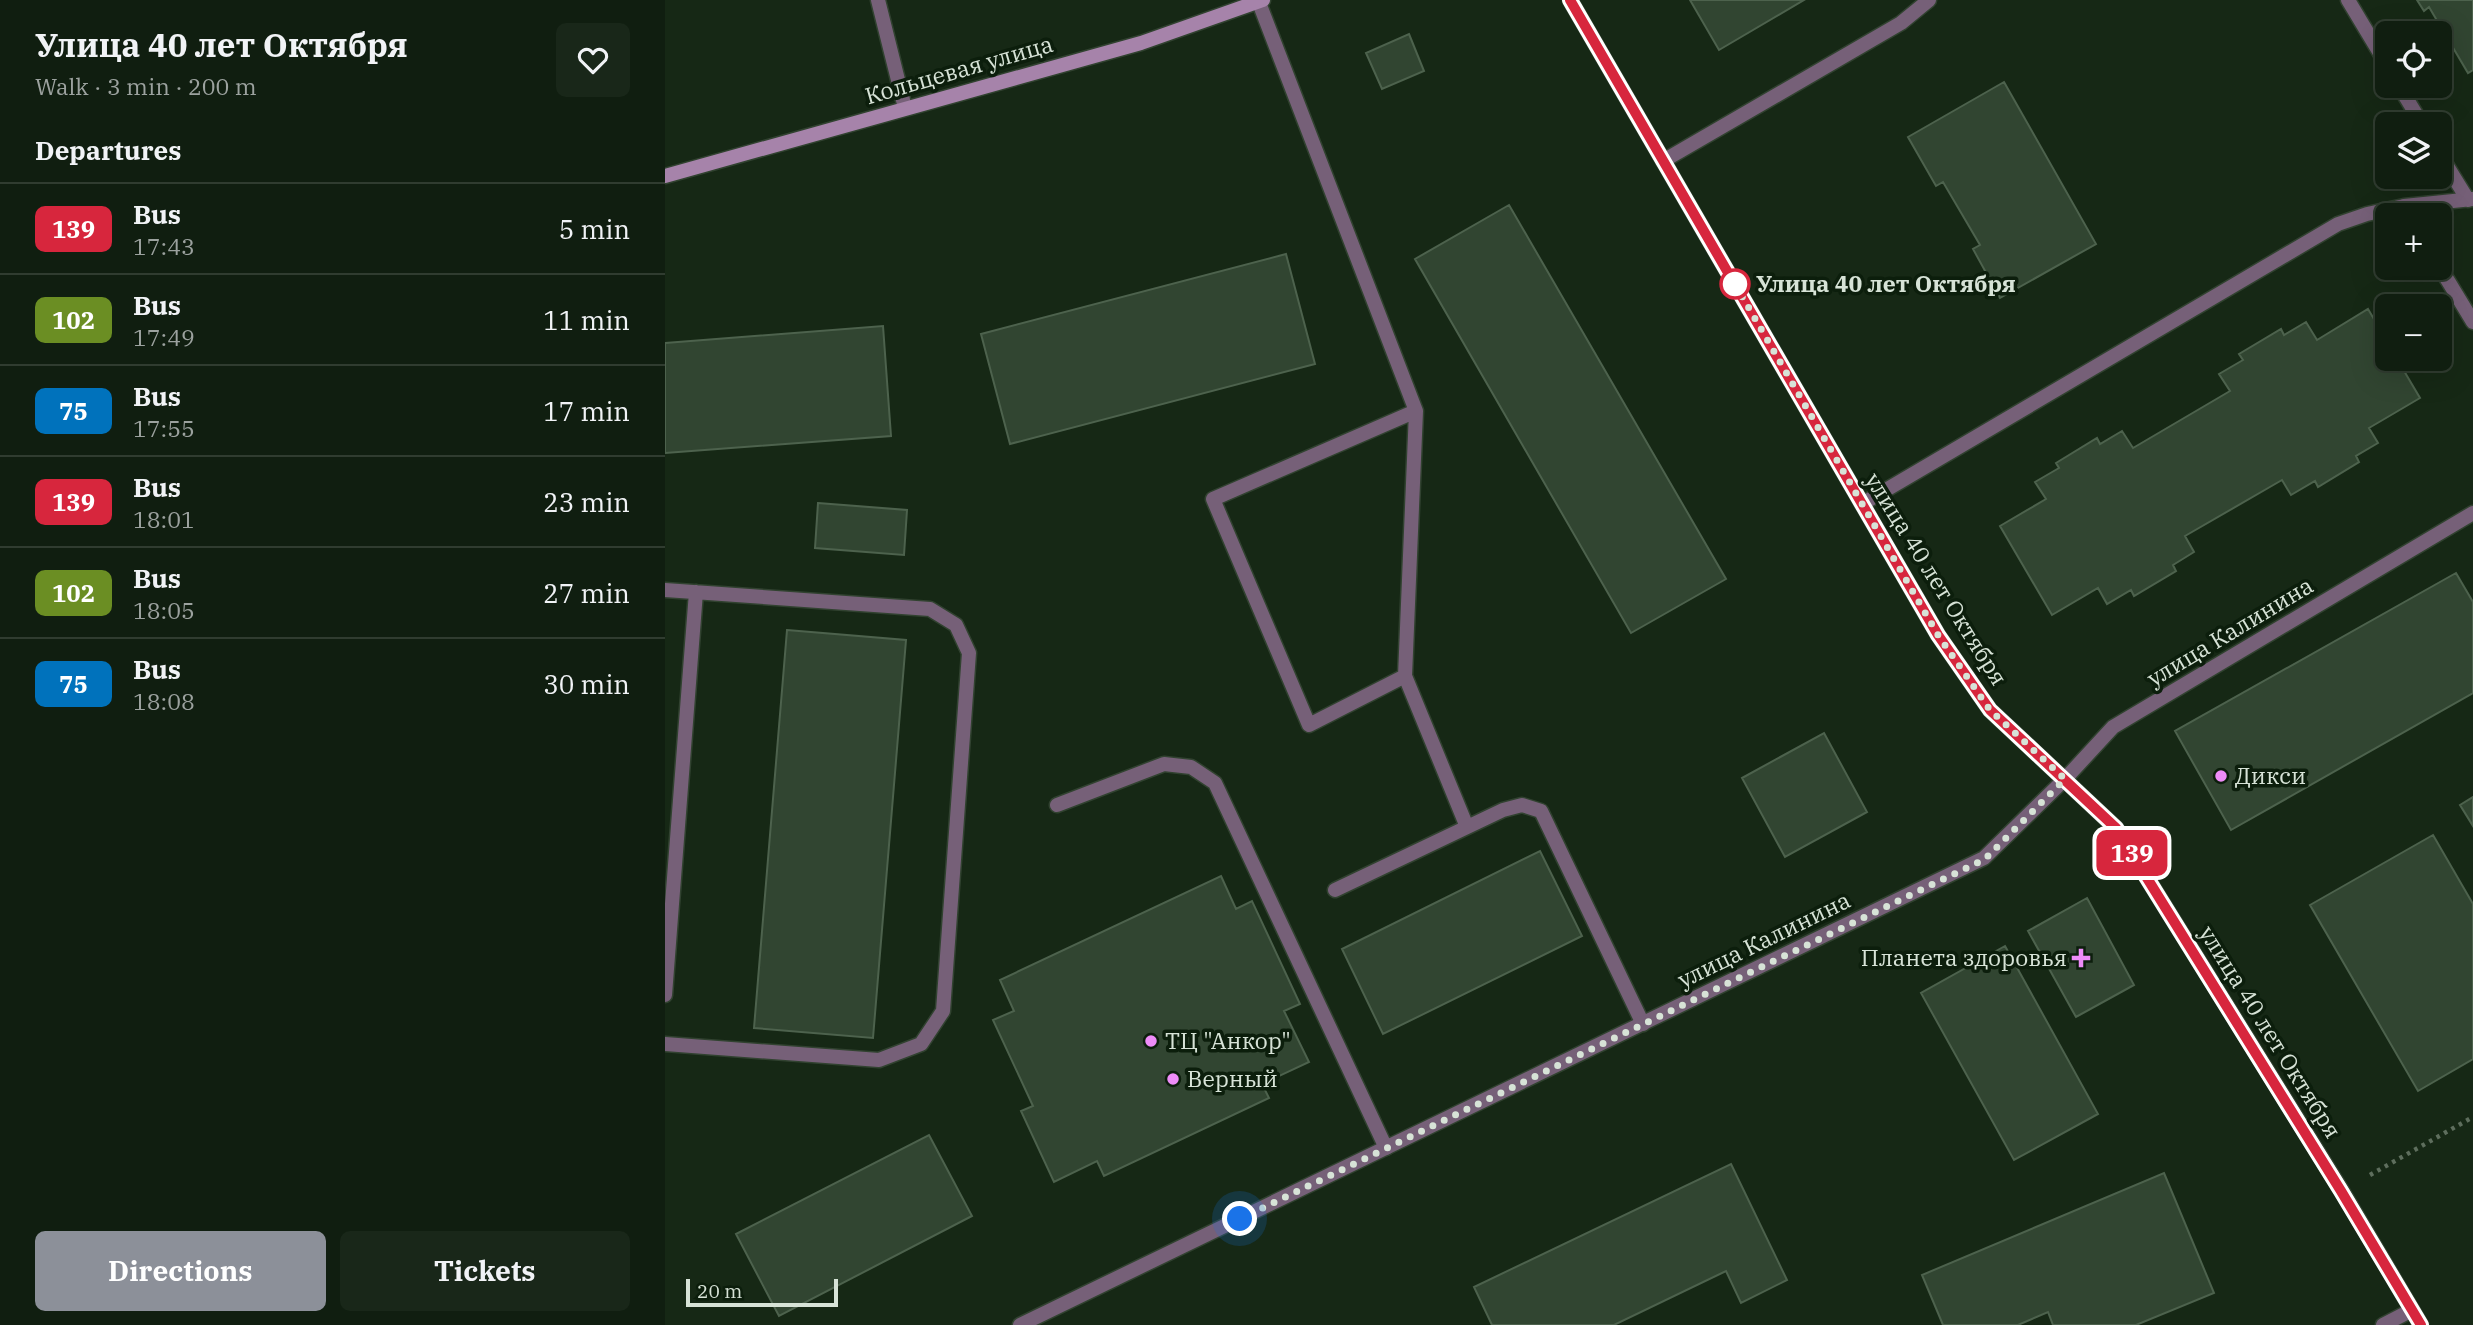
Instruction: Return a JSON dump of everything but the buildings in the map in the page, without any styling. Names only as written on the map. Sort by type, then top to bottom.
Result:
[{"type":"street","points":[[878,0],[905,108]]},
{"type":"street","name":"улица 40 лет Октября","points":[[1570,0],[1938,635],[1990,710],[2116,828],[2421,1325]]},
{"type":"street","points":[[1663,160],[1901,23],[1929,0]]},
{"type":"street","points":[[2348,0],[2375,45]]},
{"type":"street","points":[[1260,1],[1416,411],[1405,676],[1468,827]]},
{"type":"street","name":"Кольцевая улица","points":[[665,176],[1142,43],[1260,1]]},
{"type":"street","points":[[2449,203],[2470,199],[2452,172]]},
{"type":"street","points":[[1862,505],[2338,224],[2375,213]]},
{"type":"street","points":[[2447,280],[2473,323]]},
{"type":"street","points":[[1405,676],[1309,725],[1213,499],[1416,411]]},
{"type":"street","name":"улица Калинина","points":[[1020,1325],[1985,859],[2113,727],[2473,513]]},
{"type":"street","points":[[665,590],[930,609],[956,625],[969,653],[943,1011],[921,1044],[879,1060],[665,1044]]},
{"type":"street","points":[[665,995],[696,592]]},
{"type":"street","points":[[1057,805],[1164,764],[1191,767],[1215,783],[1386,1148]]},
{"type":"street","points":[[1335,890],[1503,810],[1522,805],[1541,811],[1643,1024]]},
{"type":"street","points":[[2383,1325],[2412,1310]]},
{"type":"path","points":[[2341,1191],[2473,1117]]},
{"type":"bus line","name":"139","points":[[1570,0],[1938,635],[1990,710],[2116,828],[2421,1325]]},
{"type":"place","name":"Улица 40 лет Октября","points":[[1735,284]]},
{"type":"place","name":"Дикси","points":[[2221,776]]},
{"type":"place","name":"Планета здоровья","points":[[2081,958]]},
{"type":"place","name":"ТЦ \"Анкор\"","points":[[1151,1041]]},
{"type":"place","name":"Верный","points":[[1173,1079]]},
{"type":"route","points":[[1240,1219],[1985,859],[2065,779],[1990,710],[1938,635],[1735,284]]}]
